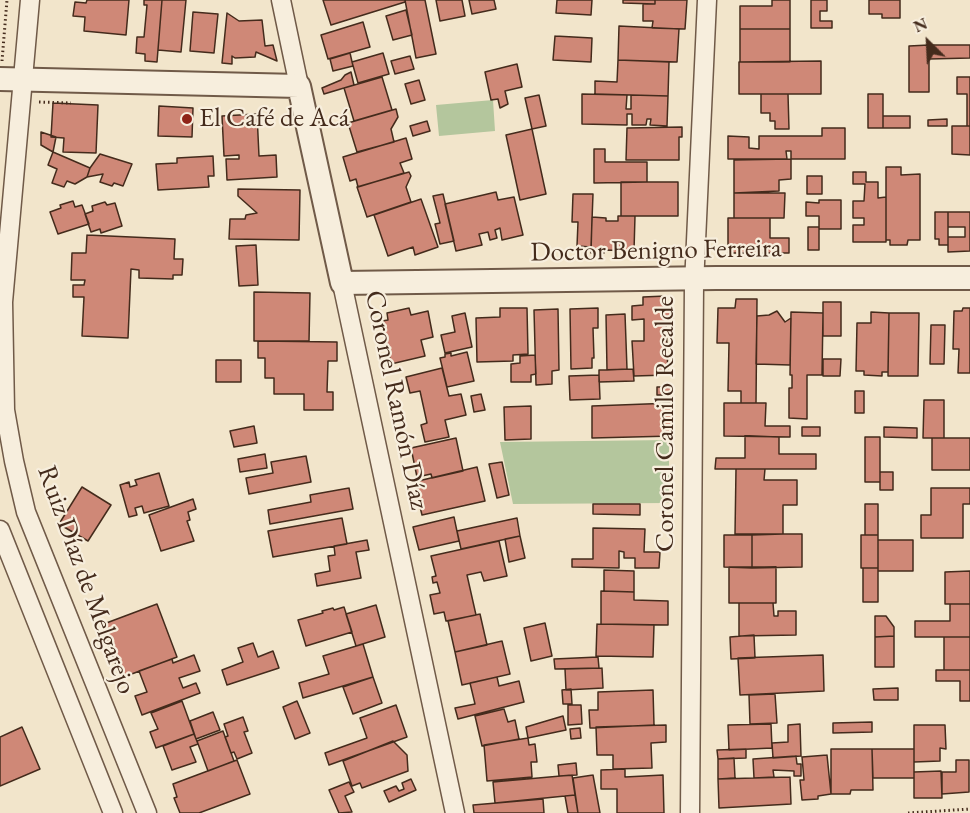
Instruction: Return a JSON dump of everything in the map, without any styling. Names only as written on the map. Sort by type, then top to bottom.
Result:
[{"type":"street","name":"Ruiz Díaz de Melgarejo","points":[[30,0],[3,302],[2,364],[5,410],[26,512],[147,813]]},
{"type":"street","name":"Coronel Ramón Díaz","points":[[281,0],[455,813]]},
{"type":"street","name":"Coronel Camilo Recalde","points":[[690,813],[694,278],[707,0]]},
{"type":"street","points":[[0,79],[299,86]]},
{"type":"street","name":"Doctor Benigno Ferreira","points":[[342,283],[694,278],[970,278]]},
{"type":"street","points":[[0,530],[113,813]]},
{"type":"street","points":[[36,617],[62,606]]},
{"type":"path","points":[[4,49],[7,0]]},
{"type":"path","points":[[908,813],[970,809]]},
{"type":"green space","points":[[493,100],[495,131],[439,136],[436,105]]},
{"type":"green space","points":[[669,440],[669,503],[513,504],[500,442]]},
{"type":"building","points":[[87,0],[129,0],[126,35],[84,31],[85,17],[73,16],[75,2],[86,3]]},
{"type":"building","points":[[144,0],[162,0],[157,62],[145,61],[145,54],[136,53],[137,37],[144,37],[147,5],[144,5]]},
{"type":"building","points":[[162,0],[186,0],[181,52],[158,50]]},
{"type":"building","points":[[323,0],[405,0],[405,2],[331,25]]},
{"type":"building","points":[[405,0],[425,0],[436,54],[416,58]]},
{"type":"building","points":[[436,0],[462,0],[465,16],[440,21]]},
{"type":"building","points":[[469,0],[494,0],[496,9],[472,14]]},
{"type":"building","points":[[557,0],[592,0],[591,15],[556,13]]},
{"type":"building","points":[[623,0],[655,0],[655,4],[623,3]]},
{"type":"building","points":[[655,0],[687,0],[685,29],[652,28],[653,21],[643,21],[643,4],[655,4]]},
{"type":"building","points":[[772,0],[790,0],[790,29],[740,29],[740,6],[772,6]]},
{"type":"building","points":[[811,0],[827,0],[827,11],[820,11],[820,21],[832,21],[832,28],[811,28]]},
{"type":"building","points":[[869,0],[900,0],[900,18],[882,18],[882,14],[869,14]]},
{"type":"building","points":[[406,10],[412,35],[393,40],[386,16]]},
{"type":"building","points":[[193,12],[218,14],[214,53],[190,51]]},
{"type":"building","points":[[227,13],[239,21],[262,20],[265,46],[273,45],[277,61],[256,52],[255,57],[235,58],[232,56],[232,64],[222,63]]},
{"type":"building","points":[[363,22],[370,47],[328,59],[321,35]]},
{"type":"building","points":[[619,26],[679,29],[677,62],[618,60]]},
{"type":"building","points":[[740,29],[790,29],[790,62],[740,62]]},
{"type":"building","points":[[555,36],[592,38],[591,62],[553,60]]},
{"type":"building","points":[[929,45],[929,92],[909,92],[909,46]]},
{"type":"building","points":[[929,45],[970,45],[970,58],[929,59]]},
{"type":"building","points":[[350,53],[353,66],[333,71],[330,59]]},
{"type":"building","points":[[383,53],[389,74],[358,83],[352,62]]},
{"type":"building","points":[[410,56],[414,69],[395,74],[391,61]]},
{"type":"building","points":[[618,60],[669,62],[668,96],[595,94],[595,81],[617,82]]},
{"type":"building","points":[[821,61],[821,94],[739,94],[739,62]]},
{"type":"building","points":[[517,64],[522,87],[505,91],[508,104],[500,108],[498,99],[491,100],[485,72]]},
{"type":"building","points":[[351,72],[354,85],[324,94],[322,88],[341,80]]},
{"type":"building","points":[[382,77],[392,110],[354,121],[344,88]]},
{"type":"building","points":[[957,77],[970,77],[970,126],[967,126],[967,94],[957,94]]},
{"type":"building","points":[[419,80],[425,100],[411,104],[405,84]]},
{"type":"building","points":[[582,94],[627,95],[626,109],[631,109],[631,95],[668,96],[667,126],[650,125],[651,119],[647,119],[646,125],[632,125],[632,114],[627,114],[627,125],[582,124]]},
{"type":"building","points":[[761,94],[788,94],[789,129],[775,129],[775,121],[770,121],[770,113],[761,113]]},
{"type":"building","points":[[868,94],[883,94],[883,128],[868,128]]},
{"type":"building","points":[[539,95],[546,126],[532,129],[525,98]]},
{"type":"building","points":[[53,103],[98,105],[96,153],[63,152],[64,138],[51,137]]},
{"type":"building","points":[[159,106],[193,108],[192,137],[158,136]]},
{"type":"building","points":[[396,109],[398,117],[391,129],[394,142],[357,152],[348,123]]},
{"type":"building","points":[[257,114],[259,156],[276,155],[277,177],[227,180],[226,159],[239,159],[239,155],[224,156],[222,116]]},
{"type":"building","points":[[883,116],[910,116],[910,128],[883,128]]},
{"type":"building","points":[[947,119],[947,126],[928,126],[928,120]]},
{"type":"building","points":[[427,121],[430,131],[413,136],[410,126]]},
{"type":"building","points":[[952,126],[970,126],[970,155],[952,154]]},
{"type":"building","points":[[682,127],[682,137],[679,137],[679,160],[626,160],[627,128]]},
{"type":"building","points":[[822,128],[845,128],[845,159],[791,159],[791,151],[786,151],[787,159],[728,159],[728,136],[749,137],[749,148],[759,149],[759,136],[822,136]]},
{"type":"building","points":[[532,129],[546,194],[520,200],[506,135]]},
{"type":"building","points":[[41,132],[56,137],[53,152],[41,145]]},
{"type":"building","points":[[406,138],[412,159],[400,163],[404,173],[358,187],[356,179],[350,181],[343,157]]},
{"type":"building","points":[[594,149],[605,149],[605,162],[647,162],[647,182],[594,183]]},
{"type":"building","points":[[53,152],[90,168],[87,177],[75,184],[67,181],[64,187],[52,183],[57,169],[48,165]]},
{"type":"building","points":[[100,154],[132,164],[123,186],[114,183],[112,186],[100,182],[103,174],[87,177],[90,168]]},
{"type":"building","points":[[213,156],[214,176],[208,176],[209,187],[158,190],[156,164],[177,163],[177,158]]},
{"type":"building","points":[[791,159],[791,179],[779,180],[779,191],[734,193],[734,160]]},
{"type":"building","points":[[886,167],[901,167],[901,175],[920,174],[920,240],[908,240],[907,245],[890,245],[890,240],[886,240]]},
{"type":"building","points":[[409,172],[411,176],[406,187],[411,202],[367,217],[357,187]]},
{"type":"building","points":[[853,172],[866,172],[866,182],[878,182],[878,198],[886,197],[886,242],[853,242],[853,225],[864,225],[864,218],[853,218],[853,201],[864,201],[865,184],[853,184]]},
{"type":"building","points":[[807,176],[822,176],[822,194],[807,194]]},
{"type":"building","points":[[621,182],[678,182],[678,216],[621,216]]},
{"type":"building","points":[[238,189],[300,190],[299,240],[229,239],[230,219],[245,219],[246,215],[257,213],[238,196]]},
{"type":"building","points":[[496,192],[498,200],[514,197],[523,235],[502,240],[500,228],[495,230],[497,238],[490,240],[488,232],[479,234],[482,245],[456,251],[445,204]]},
{"type":"building","points":[[734,193],[785,193],[784,218],[734,218]]},
{"type":"building","points":[[443,194],[454,241],[440,244],[435,224],[440,223],[433,196]]},
{"type":"building","points":[[573,194],[593,194],[591,247],[577,246],[578,222],[572,222]]},
{"type":"building","points":[[421,199],[438,247],[415,255],[413,247],[388,256],[374,215]]},
{"type":"building","points":[[819,200],[841,200],[841,229],[819,229],[819,216],[806,216],[806,202],[819,203]]},
{"type":"building","points":[[73,201],[75,207],[82,205],[89,224],[58,234],[50,212],[61,208],[60,205]]},
{"type":"building","points":[[105,202],[107,205],[115,203],[122,226],[101,233],[100,229],[91,232],[85,214],[93,211],[92,206]]},
{"type":"building","points":[[935,212],[948,212],[948,245],[939,245],[939,239],[935,239]]},
{"type":"building","points":[[948,212],[970,212],[970,251],[948,252],[948,237],[965,237],[965,227],[948,227]]},
{"type":"building","points":[[618,216],[635,216],[634,251],[604,250],[604,253],[591,253],[592,217],[606,218],[606,221],[618,221]]},
{"type":"building","points":[[728,218],[770,218],[770,238],[789,238],[789,253],[728,253]]},
{"type":"building","points":[[808,227],[819,227],[819,250],[808,250]]},
{"type":"building","points":[[87,235],[175,239],[174,259],[183,259],[182,275],[173,275],[173,279],[139,278],[139,270],[131,269],[128,338],[82,336],[84,297],[73,297],[73,285],[84,285],[85,280],[71,280],[72,253],[86,253]]},
{"type":"building","points":[[256,245],[258,285],[239,286],[236,246]]},
{"type":"building","points":[[254,292],[310,293],[309,341],[254,341]]},
{"type":"building","points":[[666,296],[666,308],[672,308],[673,320],[666,320],[668,375],[634,376],[632,341],[644,341],[644,319],[632,320],[632,306],[643,305],[643,297]]},
{"type":"building","points":[[736,299],[757,299],[756,403],[741,403],[741,391],[728,391],[729,343],[717,343],[718,308],[735,308]]},
{"type":"building","points":[[823,302],[841,302],[841,336],[823,336]]},
{"type":"building","points":[[409,308],[411,315],[428,311],[433,337],[421,340],[425,356],[391,364],[382,321],[388,320],[387,313]]},
{"type":"building","points":[[500,308],[527,308],[528,354],[513,355],[513,361],[477,362],[476,318],[500,317]]},
{"type":"building","points":[[598,308],[598,328],[593,328],[592,368],[571,369],[570,309]]},
{"type":"building","points":[[963,308],[970,308],[970,373],[958,373],[959,349],[953,349],[954,311],[962,311]]},
{"type":"building","points":[[558,309],[559,370],[552,371],[552,384],[536,385],[534,310]]},
{"type":"building","points":[[777,311],[785,322],[791,318],[790,365],[756,364],[757,316],[769,315]]},
{"type":"building","points":[[791,312],[823,313],[822,375],[807,375],[807,419],[789,418],[789,388],[792,388],[792,375],[790,375]]},
{"type":"building","points":[[871,312],[889,313],[888,372],[882,372],[882,376],[864,375],[864,371],[856,371],[857,323],[871,323]]},
{"type":"building","points":[[465,313],[472,347],[445,353],[441,335],[455,332],[452,316]]},
{"type":"building","points":[[889,313],[919,313],[918,376],[888,376]]},
{"type":"building","points":[[625,314],[627,369],[607,370],[606,315]]},
{"type":"building","points":[[931,325],[945,325],[944,364],[930,364]]},
{"type":"building","points":[[258,341],[337,342],[337,361],[328,361],[327,392],[333,392],[333,410],[304,410],[304,394],[274,394],[274,378],[265,378],[265,358],[258,358]]},
{"type":"building","points":[[467,352],[474,381],[447,387],[440,358],[445,357],[445,354],[451,353],[451,356]]},
{"type":"building","points":[[535,355],[536,374],[531,375],[531,382],[511,382],[511,364],[520,363],[520,356]]},
{"type":"building","points":[[823,359],[841,359],[840,376],[823,376]]},
{"type":"building","points":[[216,360],[241,360],[241,382],[216,382]]},
{"type":"building","points":[[442,368],[449,396],[461,394],[466,415],[445,420],[449,437],[425,442],[421,425],[427,423],[420,391],[410,393],[406,377]]},
{"type":"building","points":[[633,369],[634,381],[599,382],[599,370]]},
{"type":"building","points":[[599,375],[600,399],[570,400],[569,376]]},
{"type":"building","points":[[657,387],[671,387],[671,395],[657,395]]},
{"type":"building","points":[[855,391],[864,391],[864,413],[855,413]]},
{"type":"building","points":[[481,394],[485,410],[474,412],[471,396]]},
{"type":"building","points":[[924,400],[944,400],[944,438],[923,438]]},
{"type":"building","points":[[673,403],[673,436],[592,438],[592,406]]},
{"type":"building","points":[[724,403],[766,403],[765,426],[790,426],[790,437],[724,436]]},
{"type":"building","points":[[531,406],[531,439],[505,440],[504,407]]},
{"type":"building","points":[[254,426],[257,443],[234,447],[230,431]]},
{"type":"building","points":[[802,427],[820,427],[820,436],[802,436]]},
{"type":"building","points":[[884,427],[917,428],[917,438],[884,437]]},
{"type":"building","points":[[745,436],[779,437],[779,454],[816,454],[816,469],[715,469],[716,458],[745,458]]},
{"type":"building","points":[[865,437],[880,437],[880,482],[865,482]]},
{"type":"building","points":[[456,438],[463,471],[432,478],[431,474],[417,477],[411,448]]},
{"type":"building","points":[[932,438],[970,438],[970,470],[932,470]]},
{"type":"building","points":[[265,454],[267,468],[240,472],[238,459]]},
{"type":"building","points":[[306,456],[311,482],[249,494],[246,478],[273,473],[271,462]]},
{"type":"building","points":[[502,462],[509,495],[497,498],[489,464]]},
{"type":"building","points":[[477,467],[485,501],[422,515],[414,482]]},
{"type":"building","points":[[736,469],[765,469],[764,480],[797,480],[797,505],[783,505],[783,534],[735,534]]},
{"type":"building","points":[[880,472],[893,472],[893,490],[880,490]]},
{"type":"building","points":[[159,473],[169,506],[144,513],[142,506],[135,508],[137,515],[129,517],[120,485],[129,482],[130,487],[137,485],[135,480]]},
{"type":"building","points":[[82,487],[111,505],[88,541],[59,524]]},
{"type":"building","points":[[349,488],[353,509],[270,524],[268,510],[311,502],[310,495]]},
{"type":"building","points":[[931,488],[970,488],[970,504],[963,504],[963,538],[921,538],[921,515],[931,515]]},
{"type":"building","points":[[193,499],[196,509],[188,512],[190,520],[187,521],[194,541],[161,551],[149,515]]},
{"type":"building","points":[[593,504],[640,504],[640,515],[593,514]]},
{"type":"building","points":[[865,504],[878,504],[878,535],[865,535]]},
{"type":"building","points":[[454,517],[459,541],[419,550],[413,527]]},
{"type":"building","points":[[342,518],[347,544],[273,557],[268,531]]},
{"type":"building","points":[[517,518],[520,536],[461,549],[457,531]]},
{"type":"building","points":[[593,528],[645,529],[644,552],[660,552],[659,568],[635,568],[635,558],[624,558],[624,552],[619,551],[619,568],[572,567],[572,559],[593,559]]},
{"type":"building","points":[[802,534],[802,567],[752,568],[752,535]]},
{"type":"building","points":[[724,535],[752,535],[752,568],[724,567]]},
{"type":"building","points":[[861,535],[878,535],[878,568],[861,568]]},
{"type":"building","points":[[520,536],[525,558],[509,562],[505,539]]},
{"type":"building","points":[[367,540],[369,550],[356,552],[361,578],[317,586],[315,574],[330,571],[328,556],[335,555],[334,546]]},
{"type":"building","points":[[878,540],[913,540],[913,571],[878,571]]},
{"type":"building","points":[[499,541],[507,576],[484,581],[481,572],[467,575],[476,615],[446,621],[444,612],[434,614],[430,595],[440,593],[437,582],[433,583],[432,577],[436,576],[431,556]]},
{"type":"building","points":[[729,567],[776,567],[776,603],[729,603]]},
{"type":"building","points":[[863,568],[878,568],[878,602],[863,602]]},
{"type":"building","points":[[604,570],[634,571],[634,592],[604,591]]},
{"type":"building","points":[[970,571],[970,604],[945,604],[945,572]]},
{"type":"building","points":[[601,591],[634,592],[634,600],[668,601],[668,625],[601,624]]},
{"type":"building","points":[[739,603],[773,603],[774,616],[778,616],[778,611],[796,611],[796,635],[739,636]]},
{"type":"building","points":[[157,604],[177,657],[121,678],[101,625]]},
{"type":"building","points":[[950,604],[970,604],[970,637],[915,637],[915,621],[950,621]]},
{"type":"building","points":[[376,605],[385,637],[356,646],[346,614]]},
{"type":"building","points":[[344,607],[352,632],[306,646],[298,620],[323,613],[322,611]]},
{"type":"building","points":[[480,614],[487,645],[455,652],[448,621]]},
{"type":"building","points":[[875,616],[886,616],[894,627],[894,636],[875,637]]},
{"type":"building","points":[[545,623],[552,656],[531,661],[524,628]]},
{"type":"building","points":[[597,624],[654,625],[653,657],[596,656]]},
{"type":"building","points":[[754,635],[755,658],[731,659],[730,637]]},
{"type":"building","points":[[894,636],[894,667],[875,667],[875,637]]},
{"type":"building","points":[[944,637],[970,637],[970,670],[944,670]]},
{"type":"building","points":[[502,641],[510,674],[462,685],[455,652]]},
{"type":"building","points":[[253,643],[258,657],[273,651],[279,668],[227,685],[222,670],[243,662],[238,648]]},
{"type":"building","points":[[363,644],[373,677],[303,698],[299,683],[329,674],[323,656]]},
{"type":"building","points":[[194,655],[200,671],[179,678],[183,688],[196,683],[200,693],[142,715],[135,696],[147,692],[139,671],[172,659],[173,663]]},
{"type":"building","points":[[823,655],[824,691],[740,695],[738,658]]},
{"type":"building","points":[[598,657],[599,668],[555,669],[554,659]]},
{"type":"building","points":[[602,668],[603,688],[566,690],[565,669]]},
{"type":"building","points":[[936,670],[970,670],[970,701],[960,701],[960,681],[936,681]]},
{"type":"building","points":[[373,677],[382,703],[353,714],[343,687]]},
{"type":"building","points":[[497,677],[499,686],[519,681],[524,702],[458,719],[455,708],[475,704],[470,683]]},
{"type":"building","points":[[898,688],[898,700],[874,700],[873,689]]},
{"type":"building","points":[[571,689],[572,704],[563,704],[562,690]]},
{"type":"building","points":[[653,690],[654,725],[590,728],[589,710],[598,710],[598,692]]},
{"type":"building","points":[[775,694],[777,723],[750,724],[749,695]]},
{"type":"building","points":[[182,701],[194,734],[156,748],[150,732],[158,729],[151,713]]},
{"type":"building","points":[[297,701],[310,733],[295,739],[283,707]]},
{"type":"building","points":[[396,705],[407,737],[329,765],[325,753],[367,738],[360,718]]},
{"type":"building","points":[[568,705],[581,705],[582,724],[568,725]]},
{"type":"building","points":[[504,709],[508,722],[515,720],[519,739],[482,746],[475,716]]},
{"type":"building","points":[[213,712],[220,730],[196,739],[190,721]]},
{"type":"building","points":[[563,716],[566,730],[528,738],[526,727]]},
{"type":"building","points":[[243,717],[248,731],[244,732],[252,753],[237,759],[234,752],[231,753],[225,737],[228,736],[224,724]]},
{"type":"building","points":[[872,722],[872,732],[833,733],[833,723]]},
{"type":"building","points":[[771,724],[772,748],[729,750],[728,725]]},
{"type":"building","points":[[800,724],[801,756],[773,758],[772,743],[788,742],[788,725]]},
{"type":"building","points":[[666,725],[666,742],[651,743],[652,768],[613,769],[613,755],[597,755],[596,727]]},
{"type":"building","points":[[914,725],[945,725],[946,749],[940,748],[940,761],[914,762]]},
{"type":"building","points":[[22,727],[40,769],[0,786],[0,737]]},
{"type":"building","points":[[580,728],[581,738],[571,739],[570,729]]},
{"type":"building","points":[[223,731],[234,761],[208,771],[197,741]]},
{"type":"building","points":[[194,734],[198,744],[190,747],[196,762],[172,770],[163,746]]},
{"type":"building","points":[[528,738],[529,745],[535,744],[537,762],[531,762],[532,777],[487,781],[484,745]]},
{"type":"building","points":[[393,741],[407,755],[408,771],[362,788],[360,783],[352,786],[343,761]]},
{"type":"building","points":[[746,749],[746,758],[718,759],[717,750]]},
{"type":"building","points":[[831,749],[872,749],[873,790],[851,790],[850,794],[831,794]]},
{"type":"building","points":[[872,749],[914,749],[914,778],[873,778]]},
{"type":"building","points":[[827,755],[831,794],[818,796],[818,799],[802,800],[800,780],[804,780],[802,757]]},
{"type":"building","points":[[796,756],[797,764],[801,764],[801,776],[794,776],[794,771],[773,770],[774,777],[754,778],[753,759]]},
{"type":"building","points":[[734,758],[735,778],[718,779],[718,759]]},
{"type":"building","points":[[237,760],[250,794],[199,813],[180,813],[174,798],[177,797],[173,784]]},
{"type":"building","points":[[956,760],[969,760],[969,792],[942,794],[942,772],[956,772]]},
{"type":"building","points":[[576,763],[577,775],[559,776],[558,765]]},
{"type":"building","points":[[625,769],[625,777],[663,775],[664,813],[617,813],[617,789],[601,789],[601,770]]},
{"type":"building","points":[[941,771],[942,798],[914,798],[914,772]]},
{"type":"building","points":[[572,775],[575,795],[495,803],[493,782]]},
{"type":"building","points":[[593,775],[600,813],[578,813],[573,778]]},
{"type":"building","points":[[790,777],[791,804],[719,808],[718,779]]},
{"type":"building","points":[[411,779],[416,790],[389,802],[384,791],[396,786],[399,791],[404,789],[402,783]]},
{"type":"building","points":[[349,782],[354,792],[345,796],[352,812],[339,813],[329,790]]},
{"type":"building","points":[[575,795],[578,813],[568,813],[565,796]]},
{"type":"building","points":[[543,799],[544,813],[474,813],[473,805]]},
{"type":"place","name":"El Café de Acá","points":[[187,119]]}]
